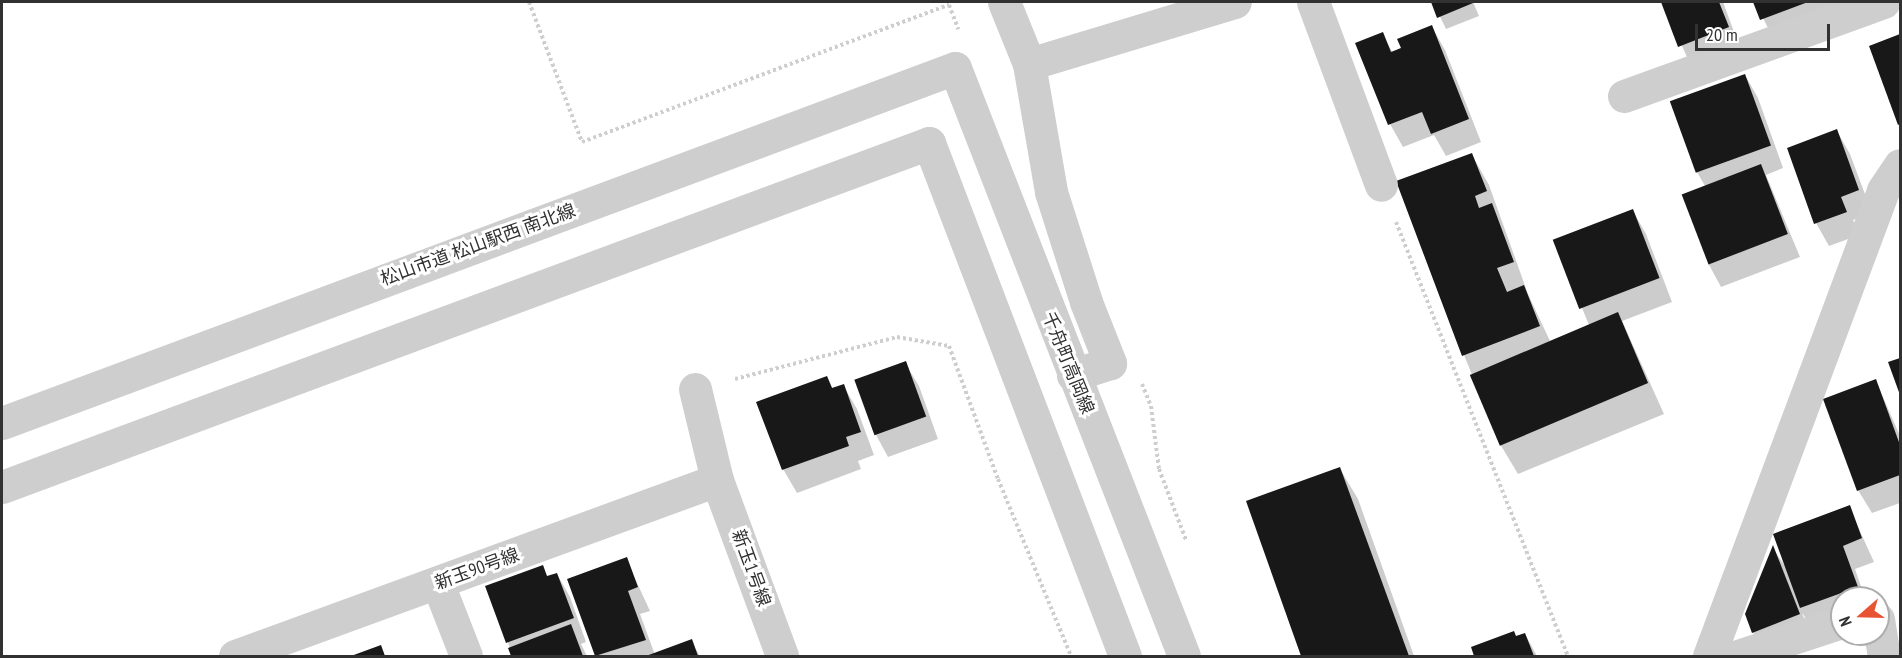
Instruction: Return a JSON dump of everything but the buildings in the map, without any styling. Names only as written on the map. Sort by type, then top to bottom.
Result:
[{"type":"street","points":[[1004,2],[1029,64],[1051,192],[1086,302],[1110,363],[1073,375]]},
{"type":"street","points":[[1029,64],[1235,2]]},
{"type":"street","points":[[1313,2],[1381,185]]},
{"type":"street","points":[[1624,96],[1884,2]]},
{"type":"street","name":"千舟町高岡線","points":[[955,68],[1184,657]]},
{"type":"street","name":"松山市道 松山駅西 南北線","points":[[2,423],[955,68]]},
{"type":"street","points":[[2,487],[929,143],[1125,657]]},
{"type":"street","points":[[1709,657],[1883,190],[1900,165]]},
{"type":"street","name":"新玉1号線","points":[[695,389],[717,480],[782,657]]},
{"type":"street","name":"新玉90号線","points":[[234,657],[717,480]]},
{"type":"street","points":[[438,584],[466,657]]},
{"type":"street","points":[[1738,657],[1830,626]]},
{"type":"path","points":[[1381,185],[1568,657]]},
{"type":"path","points":[[695,389],[897,338],[949,346],[998,479],[1071,657]]},
{"type":"path","points":[[1138,373],[1151,406],[1159,469],[1188,546]]}]
